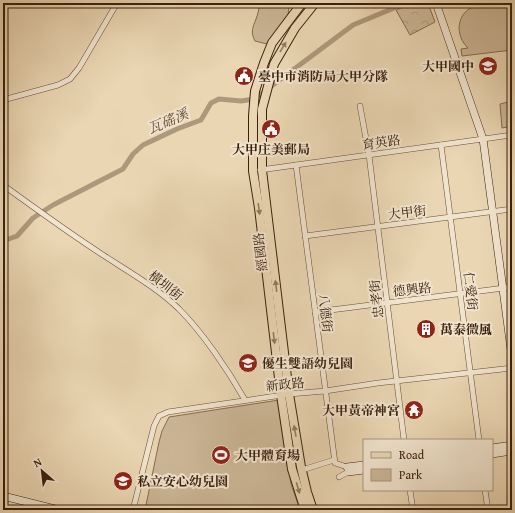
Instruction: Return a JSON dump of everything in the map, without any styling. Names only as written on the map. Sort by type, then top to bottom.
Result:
[{"type":"main road","name":"經國路","points":[[302,3],[272,43],[256,90],[254,102],[253,171],[285,394],[307,492],[313,510]]},
{"type":"main road","name":"經國路","points":[[305,510],[292,469],[262,170],[262,112],[268,83],[274,64],[295,28],[315,3]]},
{"type":"street","points":[[3,100],[58,85],[70,79],[79,68],[117,3]]},
{"type":"street","points":[[436,3],[483,139],[512,357]]},
{"type":"street","name":"忠孝街","points":[[360,106],[369,155],[404,439]]},
{"type":"street","name":"育英路","points":[[253,171],[512,135]]},
{"type":"street","name":"仁愛街","points":[[441,145],[479,439]]},
{"type":"street","name":"八德街","points":[[296,165],[335,462]]},
{"type":"street","name":"橫圳街","points":[[3,185],[101,254],[155,288],[179,310],[202,336],[234,381],[245,400]]},
{"type":"street","name":"大甲街","points":[[305,236],[512,209]]},
{"type":"street","name":"德興路","points":[[315,312],[512,287]]},
{"type":"street","name":"新政路","points":[[133,510],[154,426],[159,416],[168,412],[285,394],[325,391],[397,380],[512,368]]},
{"type":"street","points":[[493,448],[512,445]]},
{"type":"street","points":[[493,454],[512,451]]},
{"type":"street","points":[[312,470],[335,462]]},
{"type":"street","points":[[302,470],[335,462],[347,470],[363,470]]},
{"type":"street","points":[[339,477],[347,470],[363,464]]},
{"type":"street","points":[[410,491],[413,510]]},
{"type":"street","points":[[485,491],[488,510]]},
{"type":"street","points":[[3,496],[59,510]]},
{"type":"green space","points":[[260,3],[289,3],[288,17],[267,44],[255,41],[252,32]]},
{"type":"green space","points":[[428,3],[435,22],[410,35],[396,10],[411,4]]},
{"type":"green space","points":[[495,3],[512,3],[512,50],[462,56],[461,49],[468,48],[459,32],[459,26],[463,15],[467,10],[473,7]]},
{"type":"green space","points":[[512,101],[512,126],[502,128],[500,104]]},
{"type":"green space","name":"大甲體育場","points":[[279,400],[291,484],[300,510],[145,510],[159,442],[162,431],[169,417]]},
{"type":"waterway","name":"瓦磘溪","points":[[3,241],[17,236],[33,218],[53,205],[123,169],[133,154],[143,145],[177,129],[201,120],[211,103],[219,99],[241,101],[254,99],[353,25],[406,3]]},
{"type":"place","name":"大甲國中","points":[[488,66]]},
{"type":"place","name":"臺中市消防局大甲分隊","points":[[244,76]]},
{"type":"place","name":"大甲庄美郵局","points":[[271,129]]},
{"type":"place","name":"萬泰微風","points":[[426,329]]},
{"type":"place","name":"優生雙語幼兒園","points":[[248,363]]},
{"type":"place","name":"大甲黃帝神宮","points":[[414,410]]},
{"type":"place","name":"大甲體育場","points":[[221,455]]},
{"type":"place","name":"私立安心幼兒園","points":[[123,481]]}]
